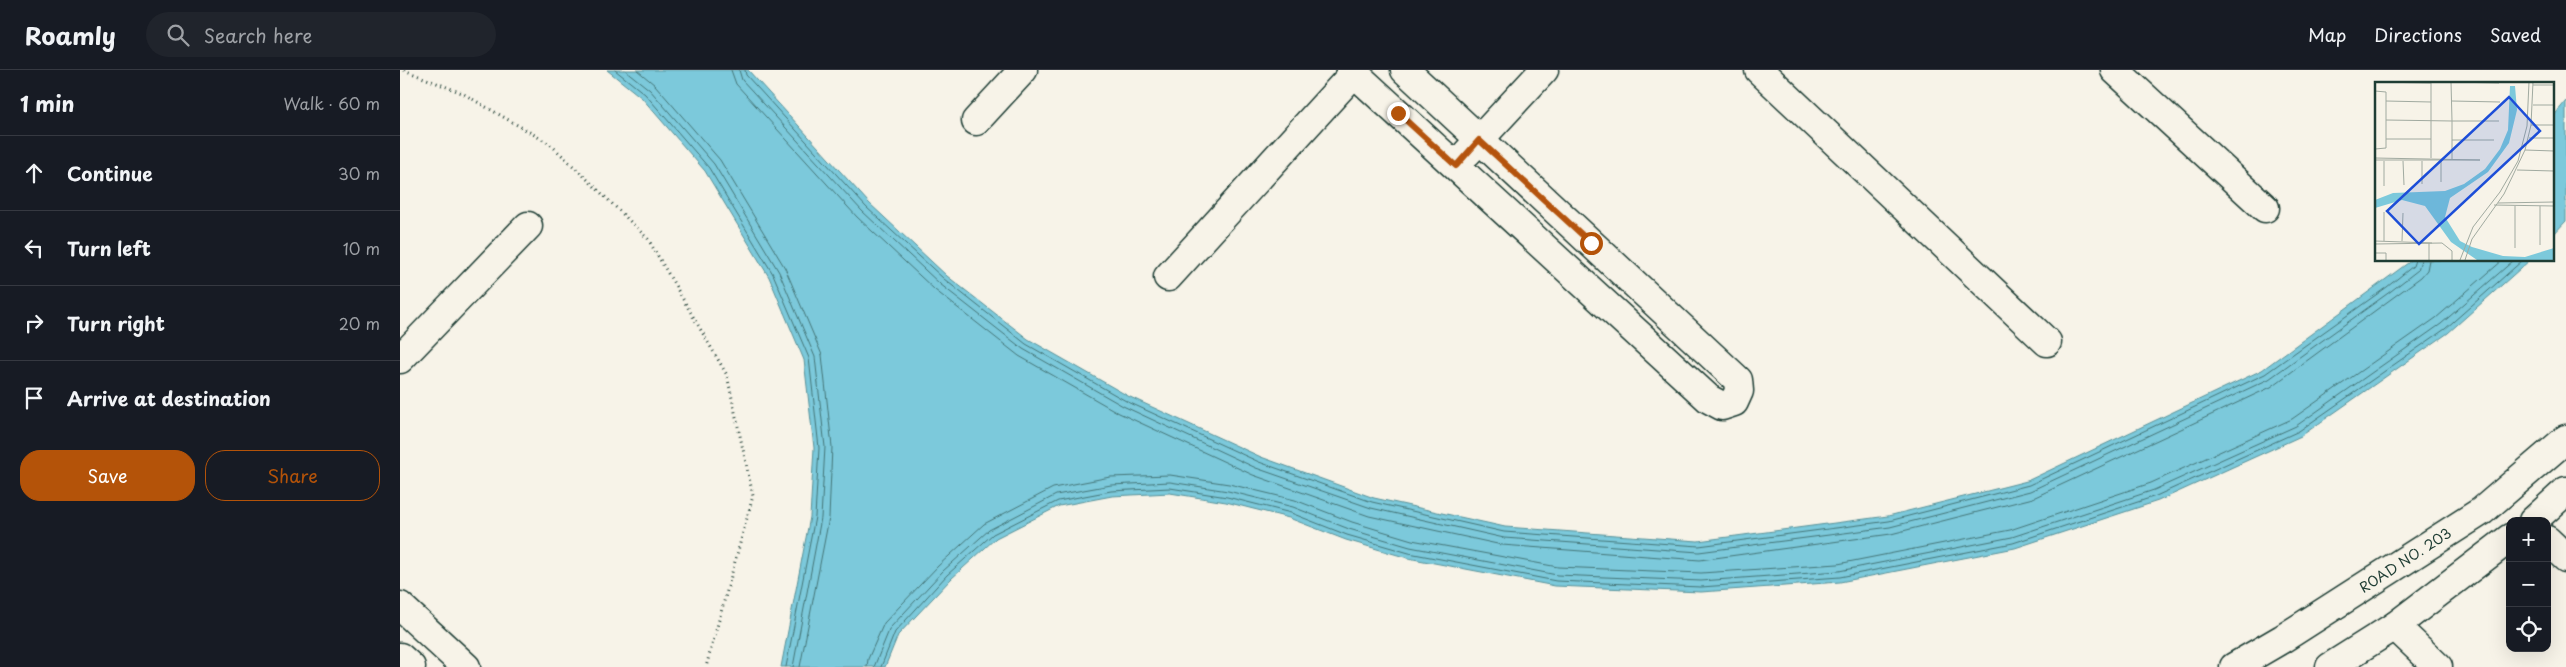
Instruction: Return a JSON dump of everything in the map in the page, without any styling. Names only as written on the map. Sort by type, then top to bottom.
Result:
[{"type":"street","points":[[976,121],[1023,70]]},
{"type":"street","points":[[1168,277],[1352,72],[1709,399],[1722,406],[1734,402],[1739,390],[1738,380],[1405,70]]},
{"type":"street","points":[[1456,166],[1544,70]]},
{"type":"street","points":[[1759,70],[2047,342]]},
{"type":"street","points":[[2114,70],[2265,208]]},
{"type":"street","points":[[400,359],[528,226]]},
{"type":"street","name":"ROAD NO. 203","points":[[2234,667],[2282,639],[2482,511],[2566,439]]},
{"type":"street","points":[[2537,517],[2566,491]]},
{"type":"street","points":[[2330,667],[2395,626],[2506,541]]},
{"type":"street","points":[[2551,544],[2566,558]]},
{"type":"street","points":[[400,606],[466,667]]},
{"type":"street","points":[[2395,626],[2438,667]]},
{"type":"street","points":[[400,657],[411,667]]},
{"type":"path","points":[[404,70],[462,93],[550,144],[589,180],[648,239],[727,375],[753,496],[706,667]]},
{"type":"water","points":[[607,70],[748,70],[869,203],[947,276],[1028,339],[1128,396],[1261,457],[1374,498],[1505,527],[1698,541],[1888,516],[2027,481],[2262,370],[2411,261],[2529,261],[2448,333],[2301,436],[2158,501],[2015,548],[1840,582],[1701,592],[1555,586],[1408,558],[1346,540],[1289,518],[1226,502],[1170,493],[1112,496],[1059,506],[996,538],[951,579],[898,635],[885,667],[781,667],[810,517],[814,448],[804,360],[769,277],[705,171],[642,98]]},
{"type":"water","points":[[2566,101],[2566,221],[2554,234],[2554,116]]},
{"type":"route","points":[[1398,113],[1456,166],[1479,140],[1591,243]]}]
